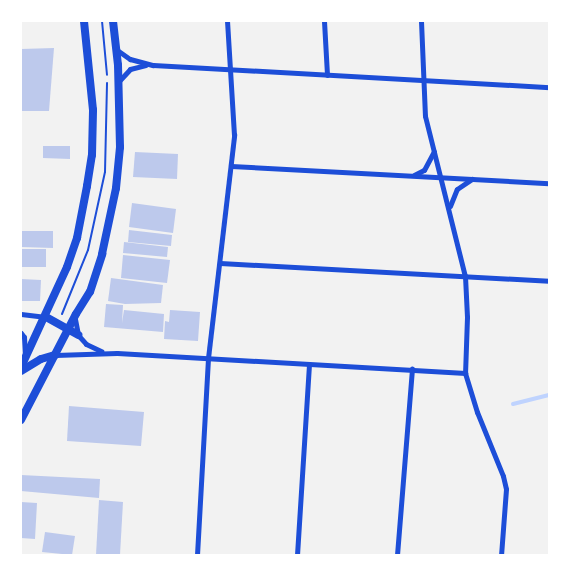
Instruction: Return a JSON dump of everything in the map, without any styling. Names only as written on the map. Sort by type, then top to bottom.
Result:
[{"type":"main road","points":[[22,366],[46,317],[77,238],[92,155],[93,110],[84,21]]},
{"type":"main road","points":[[21,420],[76,314],[90,292],[116,188],[120,147],[119,82],[113,21]]},
{"type":"main road","points":[[46,317],[78,335]]},
{"type":"main road","points":[[22,366],[55,355]]},
{"type":"street","points":[[197,555],[208,358],[234,135],[227,21]]},
{"type":"street","points":[[324,21],[327,75]]},
{"type":"street","points":[[421,21],[424,116],[442,177],[465,276],[467,317],[465,373],[506,489],[501,555]]},
{"type":"street","points":[[116,49],[130,59],[153,65],[549,87]]},
{"type":"street","points":[[119,82],[130,69],[153,65]]},
{"type":"street","points":[[414,175],[424,170],[434,150]]},
{"type":"street","points":[[231,166],[549,183]]},
{"type":"street","points":[[449,210],[451,198],[457,189],[472,178]]},
{"type":"street","points":[[220,263],[549,281]]},
{"type":"street","points":[[21,314],[46,317]]},
{"type":"street","points":[[76,314],[78,335],[86,344],[97,350],[117,353]]},
{"type":"street","points":[[21,333],[24,337],[22,366]]},
{"type":"street","points":[[55,355],[117,353],[465,373]]},
{"type":"street","points":[[297,555],[309,364]]},
{"type":"street","points":[[397,555],[412,369]]},
{"type":"building","points":[[54,48],[49,111],[21,111],[21,49]]},
{"type":"building","points":[[43,146],[70,146],[70,159],[43,158]]},
{"type":"building","points":[[135,152],[178,154],[177,179],[133,177]]},
{"type":"building","points":[[132,203],[176,209],[173,233],[129,227]]},
{"type":"building","points":[[129,230],[172,235],[171,246],[128,242]]},
{"type":"building","points":[[21,231],[53,231],[53,248],[21,247]]},
{"type":"building","points":[[124,242],[168,247],[167,257],[123,253]]},
{"type":"building","points":[[21,249],[46,249],[46,267],[21,267]]},
{"type":"building","points":[[123,255],[170,260],[167,283],[121,278]]},
{"type":"building","points":[[111,278],[163,285],[161,303],[125,304],[108,301]]},
{"type":"building","points":[[21,279],[41,280],[40,301],[21,301]]},
{"type":"building","points":[[106,304],[123,305],[122,323],[124,310],[164,314],[163,332],[104,327]]},
{"type":"building","points":[[170,310],[200,312],[198,341],[164,339],[165,321],[169,322]]},
{"type":"building","points":[[69,406],[144,412],[141,446],[67,441]]},
{"type":"building","points":[[21,475],[100,479],[99,498],[21,491]]},
{"type":"building","points":[[99,500],[123,502],[120,555],[96,555]]},
{"type":"building","points":[[21,502],[37,503],[35,539],[21,538]]},
{"type":"building","points":[[45,532],[75,536],[72,555],[42,552]]},
{"type":"waterway","points":[[513,404],[549,395]]}]
